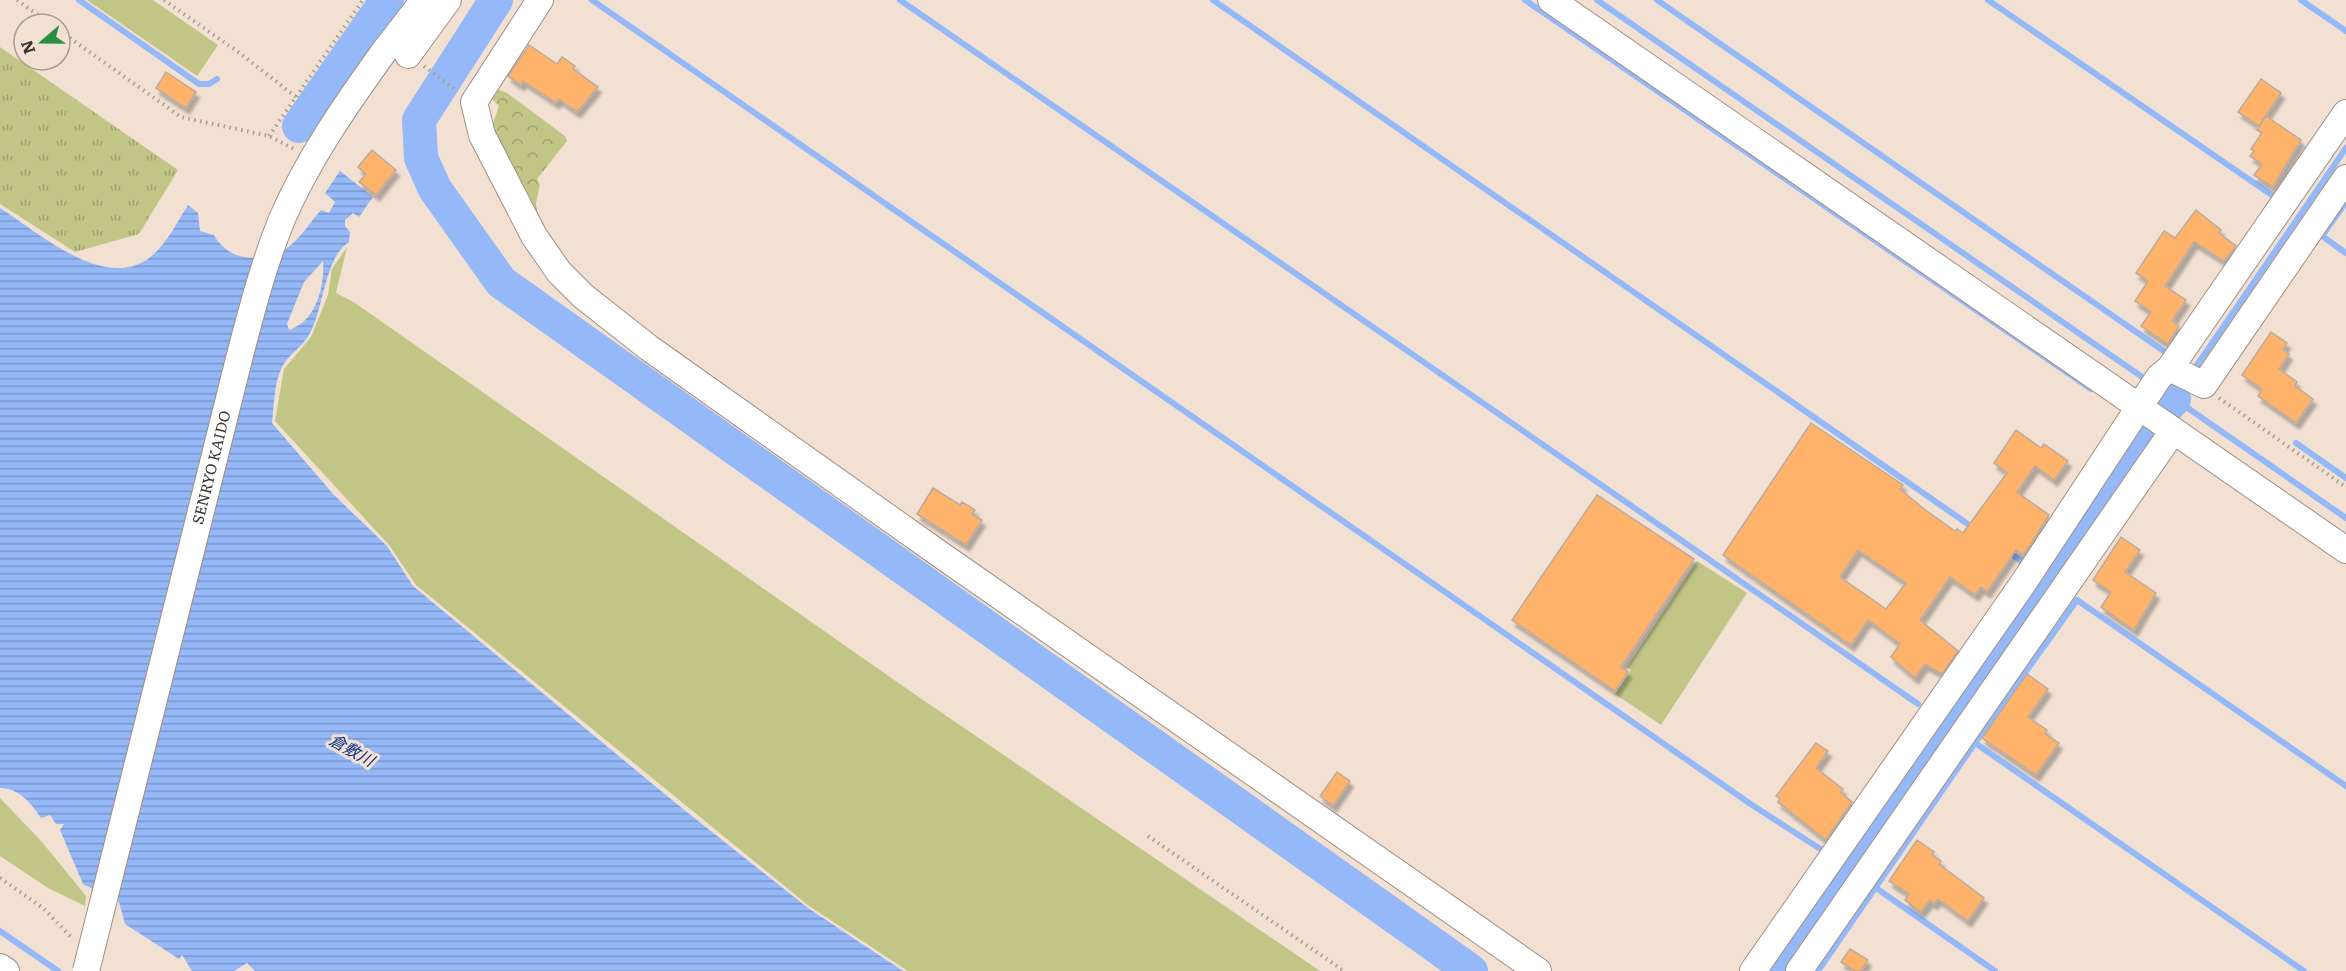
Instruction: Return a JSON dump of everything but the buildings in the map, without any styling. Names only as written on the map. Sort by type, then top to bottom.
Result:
[{"type":"street","name":"SENRYO KAIDO","points":[[84,959],[240,355],[266,263],[282,219],[324,138],[383,53],[424,0]]},
{"type":"street","points":[[415,60],[448,0]]},
{"type":"street","points":[[540,0],[474,102],[483,135],[520,211],[546,256],[570,285],[649,348],[941,555],[1538,971]]},
{"type":"street","points":[[1551,0],[2154,386],[2204,385],[2346,178]]},
{"type":"street","points":[[1754,971],[2022,585],[2154,386],[2346,113]]},
{"type":"street","points":[[2154,386],[2173,431],[2346,550]]},
{"type":"street","points":[[1798,971],[2173,431]]},
{"type":"street","points":[[0,967],[6,971]]},
{"type":"path","points":[[17,0],[34,12]]},
{"type":"path","points":[[164,0],[241,54],[296,97]]},
{"type":"path","points":[[269,136],[363,0]]},
{"type":"path","points":[[72,40],[181,117],[269,136],[298,151]]},
{"type":"path","points":[[415,60],[463,95]]},
{"type":"path","points":[[2204,385],[2346,488]]},
{"type":"path","points":[[1148,836],[1344,971]]},
{"type":"path","points":[[0,878],[43,908],[84,959]]},
{"type":"green space","points":[[87,0],[153,0],[218,45],[197,76]]},
{"type":"green space","points":[[0,47],[12,55],[12,72],[36,72],[178,170],[139,234],[75,252],[0,204]]},
{"type":"green space","points":[[494,88],[507,93],[565,136],[567,141],[537,179],[540,184],[536,204],[540,229],[490,132],[499,106],[491,98]]},
{"type":"green space","points":[[347,247],[336,293],[355,303],[910,691],[1320,971],[908,971],[809,906],[416,585],[389,545],[275,421],[284,369],[311,337],[328,295],[332,269]]},
{"type":"green space","points":[[1697,561],[1747,593],[1661,725],[1615,694],[1631,670],[1627,667]]},
{"type":"green space","points":[[0,798],[42,842],[86,896],[85,906],[48,888],[0,856]]},
{"type":"water","name":"倉敷川","points":[[340,171],[373,197],[359,217],[353,213],[345,220],[345,226],[350,232],[349,242],[334,260],[309,335],[279,373],[272,423],[334,495],[387,546],[413,586],[678,805],[808,908],[903,971],[255,971],[247,963],[234,971],[192,971],[182,955],[179,959],[125,924],[119,902],[83,884],[60,830],[64,824],[56,824],[50,815],[41,818],[29,802],[19,794],[0,788],[0,208],[54,245],[75,256],[116,268],[136,265],[154,254],[168,237],[188,205],[198,213],[200,231],[214,235],[228,251],[247,258],[268,257],[287,248],[321,210],[329,213],[335,202],[325,193]],"holes":[[[323,261],[320,292],[312,311],[298,326],[289,330],[287,324],[304,282]]]},
{"type":"waterway","points":[[79,0],[199,84],[209,84],[217,79]]},
{"type":"waterway","points":[[299,126],[387,0]]},
{"type":"waterway","points":[[496,0],[419,120],[421,158],[435,189],[501,282],[1471,971]]},
{"type":"waterway","points":[[592,0],[1752,805],[1822,850],[1827,850]]},
{"type":"waterway","points":[[900,0],[1918,704]]},
{"type":"waterway","points":[[1213,0],[1975,529]]},
{"type":"waterway","points":[[1525,0],[2091,389]]},
{"type":"waterway","points":[[1597,0],[2148,381]]},
{"type":"waterway","points":[[1657,0],[2168,354]]},
{"type":"waterway","points":[[1988,0],[2276,198]]},
{"type":"waterway","points":[[2301,0],[2346,31]]},
{"type":"waterway","points":[[2193,371],[2346,148]]},
{"type":"waterway","points":[[2346,202],[2322,236],[2346,253]]},
{"type":"waterway","points":[[2159,388],[2346,518]]},
{"type":"waterway","points":[[2168,406],[2174,399]]},
{"type":"waterway","points":[[1778,971],[2152,428]]},
{"type":"waterway","points":[[2142,429],[2148,434]]},
{"type":"waterway","points":[[2296,443],[2346,478]]},
{"type":"waterway","points":[[2006,550],[2025,564]]},
{"type":"waterway","points":[[1975,743],[2077,600],[2346,786]]},
{"type":"waterway","points":[[1941,721],[1947,725]]},
{"type":"waterway","points":[[1818,971],[1975,743],[2304,971]]},
{"type":"waterway","points":[[1841,857],[1847,870]]},
{"type":"waterway","points":[[1876,888],[1995,971]]},
{"type":"waterway","points":[[0,931],[58,971]]}]
